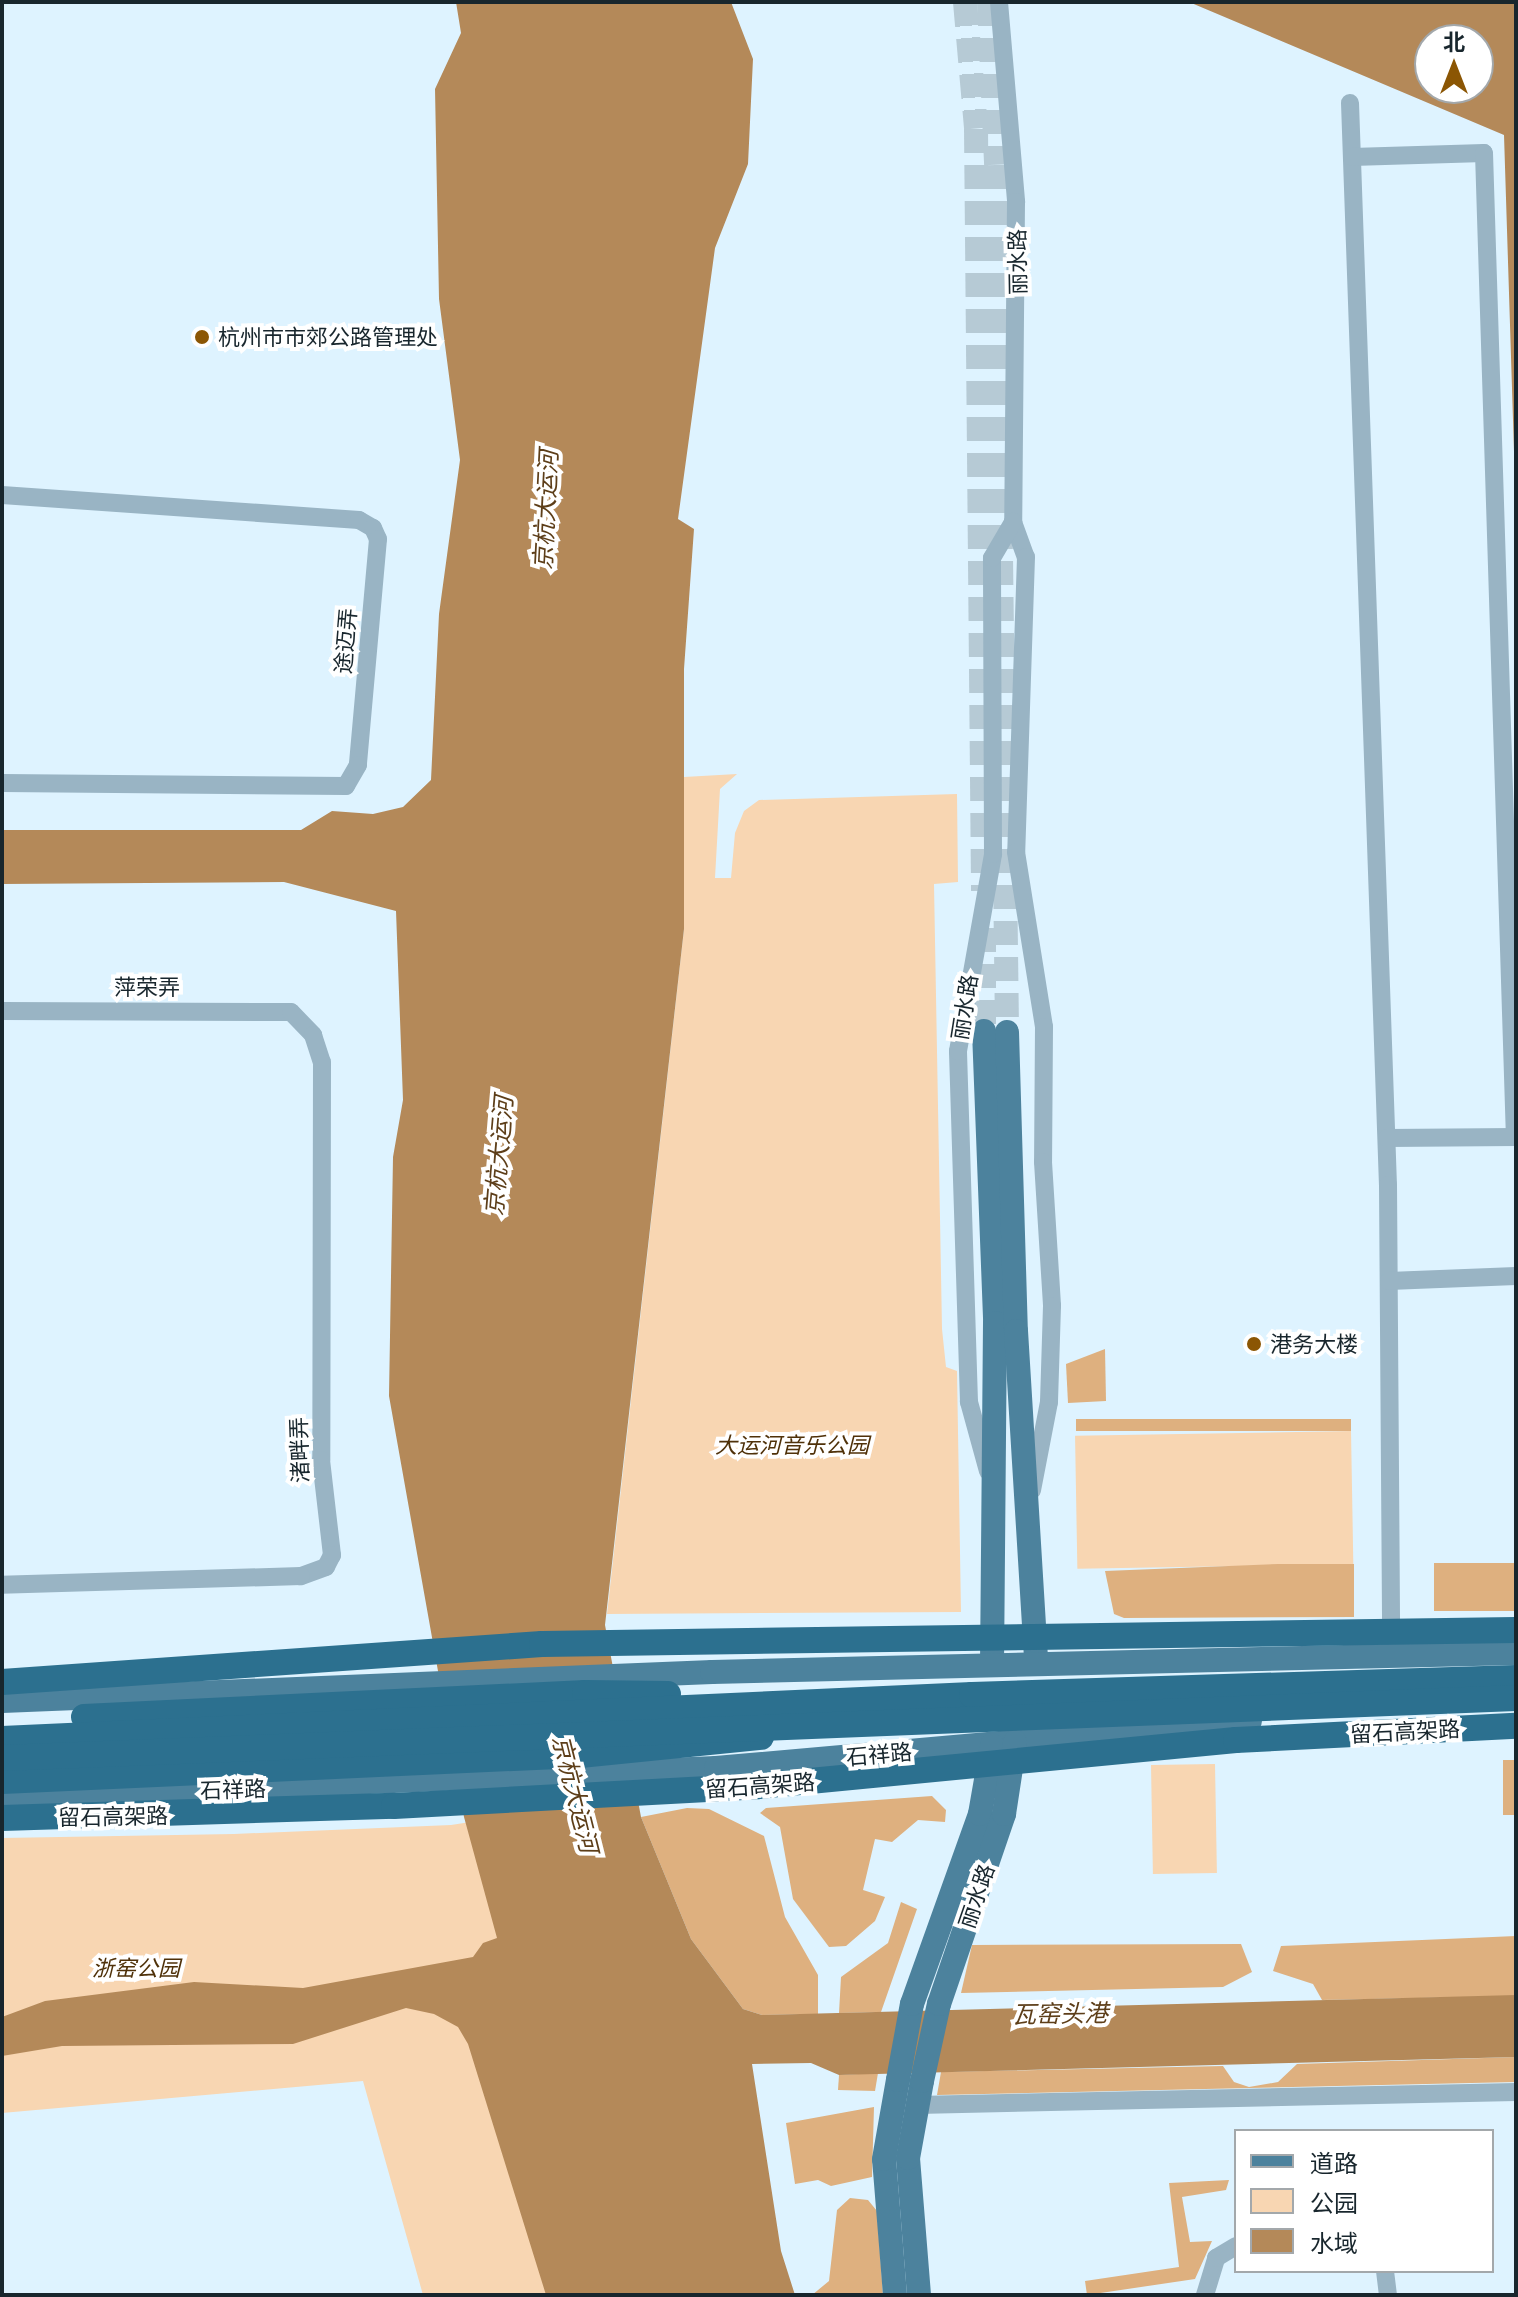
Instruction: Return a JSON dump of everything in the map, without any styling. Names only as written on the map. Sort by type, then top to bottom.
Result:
[{"type":"highway","points":[[2,1682],[542,1644],[1516,1630]]},
{"type":"highway","points":[[2,1739],[859,1700],[1516,1678]]},
{"type":"highway","points":[[2,1721],[585,1693],[859,1700]]},
{"type":"highway","name":"留石高架路","points":[[2,1758],[1488,1699],[1516,1701]]},
{"type":"highway","name":"留石高架路","points":[[2,1818],[333,1809],[758,1786],[1236,1740],[1516,1726]]},
{"type":"highway","points":[[2,1781],[580,1755],[831,1727]]},
{"type":"main road","name":"丽水路","points":[[895,2295],[884,2159],[912,2004],[1004,1743],[1037,1667],[1031,1496],[1016,1331],[996,1032],[992,1667],[1004,1743],[1004,1814],[939,2004],[917,2105],[908,2158],[919,2295]]},
{"type":"main road","points":[[2,1701],[633,1677],[1516,1653]]},
{"type":"main road","name":"石祥路","points":[[2,1797],[673,1769],[1004,1743],[1115,1729],[1516,1701]]},
{"type":"street","name":"丽水路","points":[[999,2],[1016,202],[1013,522],[1026,557],[1016,852],[1044,1027],[1043,1162],[1052,1306],[1049,1402],[1031,1496]]},
{"type":"street","points":[[1350,103],[1387,1138],[1391,1656]]},
{"type":"street","points":[[1352,157],[1484,153],[1516,1137],[1387,1138]]},
{"type":"street","name":"途迈弄","points":[[2,495],[359,520],[373,528],[378,539],[358,765],[346,786],[2,783]]},
{"type":"street","name":"丽水路","points":[[994,1496],[969,1402],[958,1051],[993,854],[992,558],[1013,522]]},
{"type":"street","name":"萍荣弄","points":[[2,1011],[291,1012]]},
{"type":"street","name":"渚畔弄","points":[[2,1585],[301,1576],[326,1567],[332,1555],[321,1460],[322,1062],[313,1035],[291,1012]]},
{"type":"street","points":[[1389,1281],[1516,1276]]},
{"type":"street","points":[[917,2105],[1516,2092]]},
{"type":"street","points":[[1205,2295],[1216,2258],[1234,2247]]},
{"type":"street","points":[[1385,2273],[1388,2295]]},
{"type":"green space","name":"大运河音乐公园","points":[[737,774],[720,789],[715,878],[731,878],[735,833],[744,811],[759,800],[957,794],[958,882],[934,884],[942,1329],[946,1367],[957,1371],[961,1612],[607,1614],[684,929],[684,777]]},
{"type":"green space","points":[[1351,1431],[1353,1564],[1077,1569],[1075,1436]]},
{"type":"green space","points":[[1215,1764],[1217,1873],[1153,1874],[1151,1765]]},
{"type":"green space","name":"浙窑公园","points":[[496,1818],[622,2295],[423,2295],[363,2081],[2,2113],[2,1838],[234,1834],[451,1825]]},
{"type":"shaded area","points":[[1105,1349],[1106,1401],[1068,1403],[1066,1364]]},
{"type":"shaded area","points":[[1076,1419],[1351,1419],[1351,1431],[1076,1431]]},
{"type":"shaded area","points":[[1434,1563],[1516,1563],[1516,1611],[1434,1611]]},
{"type":"shaded area","points":[[1354,1564],[1354,1617],[1124,1618],[1114,1614],[1105,1571]]},
{"type":"shaded area","points":[[1503,1760],[1516,1760],[1516,1815],[1503,1815]]},
{"type":"shaded area","points":[[932,1796],[946,1810],[945,1822],[918,1820],[892,1842],[875,1839],[863,1890],[885,1897],[875,1921],[846,1946],[829,1947],[793,1899],[780,1827],[760,1813],[766,1808]]},
{"type":"shaded area","points":[[687,1808],[709,1809],[764,1836],[785,1917],[818,1975],[818,2014],[762,2015],[743,2009],[691,1939],[641,1817]]},
{"type":"shaded area","points":[[901,1902],[917,1909],[881,2012],[839,2013],[841,1977],[888,1943]]},
{"type":"shaded area","points":[[1516,1936],[1516,1996],[1322,2000],[1313,1984],[1273,1971],[1281,1946]]},
{"type":"shaded area","points":[[1241,1944],[1252,1972],[1223,1987],[961,1993],[972,1945]]},
{"type":"shaded area","points":[[1516,2057],[1516,2082],[937,2095],[941,2072],[1223,2066],[1234,2082],[1249,2087],[1278,2082],[1297,2064]]},
{"type":"shaded area","points":[[878,2073],[875,2091],[838,2090],[839,2075]]},
{"type":"shaded area","points":[[874,2107],[872,2177],[831,2186],[818,2180],[795,2184],[786,2123]]},
{"type":"shaded area","points":[[1229,2180],[1226,2190],[1182,2197],[1190,2242],[1212,2241],[1195,2279],[1087,2295],[1085,2281],[1179,2267],[1169,2183]]},
{"type":"shaded area","points":[[850,2198],[868,2200],[877,2211],[883,2295],[812,2295],[829,2281],[837,2210]]},
{"type":"water","points":[[456,2],[731,2],[753,59],[748,164],[715,248],[678,519],[694,529],[684,669],[684,929],[605,1625],[641,1817],[691,1939],[743,2009],[762,2015],[1516,1995],[1516,2057],[839,2075],[811,2063],[752,2064],[781,2251],[795,2295],[546,2295],[468,2044],[458,2027],[434,2014],[406,2008],[293,2044],[62,2046],[2,2056],[2,2017],[45,2001],[194,1982],[303,1988],[473,1957],[483,1943],[497,1938],[464,1817],[389,1396],[393,1157],[403,1100],[396,911],[284,882],[2,884],[2,830],[301,830],[332,811],[373,814],[403,807],[431,780],[439,614],[460,460],[439,299],[435,89],[461,33]]},
{"type":"water","points":[[1189,2],[1516,2],[1516,515],[1504,135],[1431,104],[1494,104],[1494,24],[1414,24],[1414,97]]},
{"type":"tunnel","points":[[965,2],[976,129],[983,891]]},
{"type":"tunnel","points":[[989,2],[996,165],[1007,1032]]},
{"type":"tunnel","points":[[984,928],[984,1031]]},
{"type":"place","name":"杭州市市郊公路管理处","points":[[202,337]]},
{"type":"place","name":"港务大楼","points":[[1254,1344]]},
{"type":"water label","name":"京杭大运河","points":[[546,510]]},
{"type":"water label","name":"京杭大运河","points":[[499,1156]]},
{"type":"water label","name":"京杭大运河","points":[[575,1794]]},
{"type":"water label","name":"瓦窑头港","points":[[1060,2014]]}]
